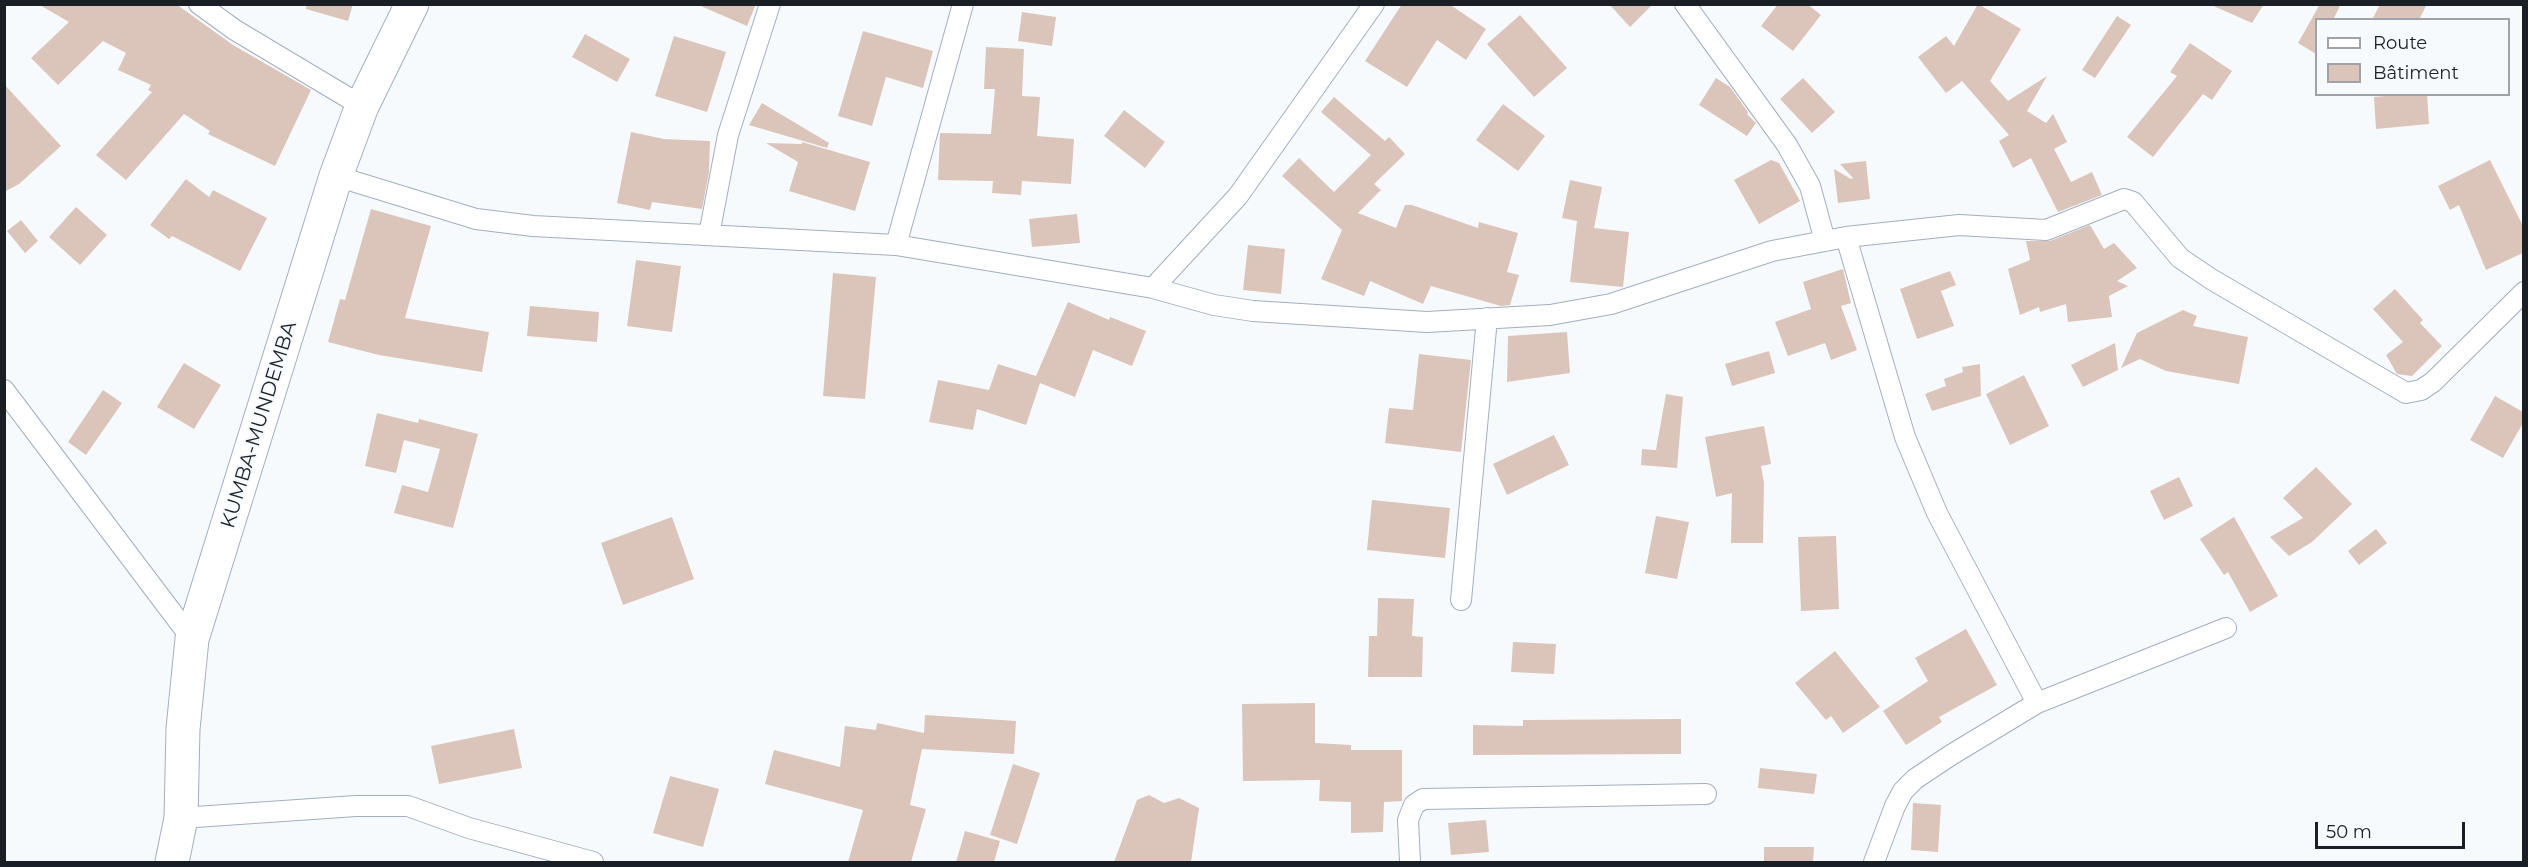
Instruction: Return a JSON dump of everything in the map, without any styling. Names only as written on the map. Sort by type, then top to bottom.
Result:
[{"type":"highway","name":"KUMBA-MUNDEMBA","points":[[172,862],[181,818],[183,729],[192,639],[336,176],[362,106],[412,4]]},
{"type":"street","points":[[199,4],[235,30],[362,106]]},
{"type":"street","points":[[709,235],[729,135],[770,4]]},
{"type":"street","points":[[896,245],[963,4]]},
{"type":"street","points":[[1153,288],[1238,196],[1374,4]]},
{"type":"street","points":[[1685,4],[1787,145],[1810,186],[1825,241]]},
{"type":"street","points":[[336,176],[476,219],[533,226],[896,245],[1153,288],[1214,305],[1253,311],[1427,322],[1550,315],[1611,304],[1772,251],[1846,237],[1959,225],[2041,231],[2116,201],[2130,199],[2180,258],[2211,279],[2406,393],[2421,390],[2433,382],[2523,292]]},
{"type":"street","points":[[1846,237],[1905,437],[1937,513],[2037,704]]},
{"type":"street","points":[[1461,600],[1487,318]]},
{"type":"street","points":[[4,390],[192,639]]},
{"type":"street","points":[[1874,862],[1895,806],[1903,791],[1915,779],[2037,704],[2226,628]]},
{"type":"street","points":[[1410,862],[1408,820],[1414,805],[1423,799],[1706,794]]},
{"type":"street","points":[[181,818],[356,806],[408,806],[469,828],[593,862]]},
{"type":"building","points":[[38,4],[176,4],[233,45],[311,90],[275,166],[208,134],[210,131],[184,114],[126,180],[96,155],[152,92],[148,90],[151,85],[118,70],[126,53],[103,41],[58,85],[31,58],[69,22]]},
{"type":"building","points":[[307,4],[353,4],[348,21],[306,9]]},
{"type":"building","points":[[696,4],[756,4],[747,26]]},
{"type":"building","points":[[1402,4],[1449,4],[1486,29],[1466,60],[1437,40],[1407,87],[1365,61]]},
{"type":"building","points":[[1609,4],[1653,4],[1630,27]]},
{"type":"building","points":[[1778,4],[1807,4],[1821,15],[1793,51],[1761,26]]},
{"type":"building","points":[[1978,4],[2021,29],[1990,81],[2008,101],[2047,76],[2027,111],[2046,123],[2053,114],[2067,142],[2054,149],[2071,182],[2092,172],[2102,195],[2058,212],[2031,158],[2013,168],[1999,141],[2009,135],[1962,81],[1946,93],[1918,57],[1946,36],[1954,46]]},
{"type":"building","points":[[2209,4],[2264,4],[2252,23]]},
{"type":"building","points":[[2320,4],[2341,4],[2334,18],[2315,18],[2315,53],[2298,43]]},
{"type":"building","points":[[2380,4],[2427,4],[2420,18],[2373,18]]},
{"type":"building","points":[[1022,12],[1056,17],[1052,46],[1018,41]]},
{"type":"building","points":[[1520,15],[1567,68],[1534,97],[1487,44]]},
{"type":"building","points":[[2117,16],[2131,25],[2095,78],[2082,70]]},
{"type":"building","points":[[863,31],[933,51],[923,88],[886,77],[872,126],[838,116]]},
{"type":"building","points":[[585,34],[630,59],[617,82],[572,57]]},
{"type":"building","points":[[674,36],[726,52],[707,112],[655,96]]},
{"type":"building","points":[[2190,43],[2232,71],[2212,100],[2203,94],[2153,157],[2127,137],[2177,76],[2170,72]]},
{"type":"building","points":[[986,47],[1024,49],[1022,96],[1040,97],[1037,136],[1074,139],[1071,184],[1022,181],[1021,195],[992,193],[993,181],[938,180],[940,133],[991,134],[995,89],[984,89]]},
{"type":"building","points":[[1716,78],[1730,87],[1748,112],[1747,114],[1756,123],[1747,136],[1699,105]]},
{"type":"building","points":[[1803,78],[1835,112],[1812,133],[1780,99]]},
{"type":"building","points":[[4,84],[61,146],[19,184],[4,192]]},
{"type":"building","points":[[2427,96],[2429,124],[2376,129],[2374,97]]},
{"type":"building","points":[[1334,97],[1385,141],[1389,137],[1405,154],[1374,184],[1381,190],[1358,213],[1396,228],[1405,205],[1412,205],[1478,228],[1479,222],[1518,233],[1507,272],[1519,275],[1510,305],[1501,306],[1431,286],[1423,304],[1370,281],[1364,296],[1321,279],[1342,230],[1282,176],[1299,158],[1334,192],[1371,155],[1321,112]]},
{"type":"building","points":[[762,103],[829,143],[827,148],[749,125]]},
{"type":"building","points":[[1503,104],[1545,136],[1518,171],[1476,140]]},
{"type":"building","points":[[1124,110],[1165,142],[1145,168],[1104,136]]},
{"type":"building","points":[[631,132],[664,139],[710,141],[709,172],[702,209],[652,202],[650,210],[617,203]]},
{"type":"building","points":[[802,142],[870,162],[855,211],[789,191],[798,162],[766,143],[802,144]]},
{"type":"building","points":[[1771,160],[1779,163],[1800,201],[1759,224],[1734,180]]},
{"type":"building","points":[[2490,160],[2523,226],[2523,253],[2486,270],[2459,205],[2450,210],[2438,186]]},
{"type":"building","points":[[1866,161],[1870,199],[1838,203],[1834,169],[1851,179],[1853,178],[1840,164]]},
{"type":"building","points":[[186,179],[209,197],[213,190],[267,218],[240,271],[172,236],[169,239],[150,225]]},
{"type":"building","points":[[1570,180],[1602,187],[1594,228],[1629,232],[1623,287],[1570,282],[1577,221],[1562,218]]},
{"type":"building","points":[[76,207],[107,235],[80,265],[49,237]]},
{"type":"building","points":[[371,209],[431,226],[405,318],[489,332],[482,372],[379,355],[328,342],[340,299],[345,300]]},
{"type":"building","points":[[1077,214],[1080,243],[1032,247],[1029,219]]},
{"type":"building","points":[[21,220],[38,241],[25,253],[7,231]]},
{"type":"building","points":[[2090,225],[2104,249],[2114,243],[2137,268],[2117,281],[2128,286],[2109,296],[2112,317],[2068,322],[2066,304],[2040,312],[2039,307],[2020,315],[2008,269],[2030,260],[2026,241],[2050,241]]},
{"type":"building","points":[[1248,245],[1285,249],[1281,294],[1243,290]]},
{"type":"building","points":[[636,260],[681,266],[672,332],[627,326]]},
{"type":"building","points":[[1843,269],[1851,303],[1841,306],[1857,350],[1831,360],[1825,343],[1788,356],[1775,322],[1811,309],[1803,282]]},
{"type":"building","points":[[1950,271],[1956,285],[1941,291],[1954,326],[1917,339],[1900,289]]},
{"type":"building","points":[[833,273],[876,277],[865,399],[823,396]]},
{"type":"building","points":[[2395,289],[2423,320],[2420,323],[2442,346],[2412,376],[2397,374],[2386,355],[2403,342],[2373,309]]},
{"type":"building","points":[[1068,302],[1109,320],[1110,317],[1146,331],[1132,366],[1093,350],[1075,397],[1040,383],[1026,425],[977,409],[973,430],[929,422],[938,380],[989,390],[998,364],[1036,376]]},
{"type":"building","points":[[530,306],[599,312],[597,342],[527,336]]},
{"type":"building","points":[[2183,310],[2197,316],[2193,326],[2248,337],[2239,384],[2166,371],[2140,359],[2121,368],[2137,333]]},
{"type":"building","points":[[1567,332],[1570,373],[1507,382],[1508,336]]},
{"type":"building","points":[[2115,343],[2118,370],[2083,387],[2071,365]]},
{"type":"building","points":[[1769,351],[1775,373],[1732,386],[1725,364]]},
{"type":"building","points":[[1419,354],[1471,360],[1461,452],[1385,443],[1389,408],[1413,410]]},
{"type":"building","points":[[184,363],[221,385],[194,429],[157,407]]},
{"type":"building","points":[[1980,364],[1981,396],[1932,411],[1925,394],[1946,386],[1944,379],[1963,372],[1962,367]]},
{"type":"building","points":[[2024,375],[2049,426],[2010,445],[1986,394]]},
{"type":"building","points":[[103,390],[122,403],[86,455],[68,442]]},
{"type":"building","points":[[1666,394],[1683,397],[1677,468],[1641,465],[1642,449],[1656,450]]},
{"type":"building","points":[[2495,396],[2523,412],[2523,423],[2503,458],[2470,440]]},
{"type":"building","points":[[377,413],[418,423],[419,419],[478,434],[453,528],[394,513],[402,485],[428,492],[440,449],[404,440],[396,473],[365,466]]},
{"type":"building","points":[[1764,426],[1771,464],[1761,466],[1764,483],[1763,543],[1731,543],[1732,493],[1716,497],[1705,437]]},
{"type":"building","points":[[1554,435],[1569,465],[1507,495],[1493,464]]},
{"type":"building","points":[[2316,467],[2352,504],[2312,542],[2289,556],[2270,537],[2303,518],[2283,498]]},
{"type":"building","points":[[2179,477],[2193,506],[2164,520],[2150,491]]},
{"type":"building","points":[[1372,500],[1450,508],[1445,558],[1367,550]]},
{"type":"building","points":[[1656,516],[1689,522],[1677,579],[1645,573]]},
{"type":"building","points":[[672,517],[694,579],[623,605],[601,543]]},
{"type":"building","points":[[2234,517],[2278,596],[2250,612],[2228,572],[2224,575],[2200,539]]},
{"type":"building","points":[[2376,529],[2387,543],[2359,565],[2348,551]]},
{"type":"building","points":[[1836,536],[1839,609],[1801,611],[1798,537]]},
{"type":"building","points":[[1378,598],[1414,599],[1412,636],[1423,637],[1422,677],[1368,677],[1369,636],[1377,636]]},
{"type":"building","points":[[1966,629],[1997,685],[1939,717],[1942,722],[1906,745],[1883,711],[1928,681],[1915,658]]},
{"type":"building","points":[[1513,642],[1556,644],[1554,674],[1511,672]]},
{"type":"building","points":[[1835,651],[1880,707],[1843,733],[1831,716],[1826,720],[1795,683]]},
{"type":"building","points":[[1315,703],[1315,743],[1351,745],[1351,750],[1402,750],[1402,801],[1384,802],[1383,832],[1351,833],[1351,802],[1319,801],[1320,780],[1243,781],[1242,704]]},
{"type":"building","points":[[925,715],[1016,721],[1014,754],[922,749],[910,805],[926,809],[911,862],[848,862],[863,810],[765,784],[774,750],[840,767],[845,726],[876,730],[877,723],[924,733]]},
{"type":"building","points":[[1681,719],[1681,754],[1473,755],[1473,725],[1523,726],[1523,720]]},
{"type":"building","points":[[514,729],[522,768],[439,784],[431,746]]},
{"type":"building","points":[[1013,764],[1040,773],[1017,844],[990,835]]},
{"type":"building","points":[[1760,768],[1817,774],[1814,794],[1758,788]]},
{"type":"building","points":[[670,776],[719,789],[703,847],[653,833]]},
{"type":"building","points":[[1149,795],[1164,803],[1179,798],[1199,808],[1191,862],[1114,862],[1137,800]]},
{"type":"building","points":[[1913,803],[1941,805],[1938,852],[1911,850]]},
{"type":"building","points":[[1486,820],[1489,852],[1451,855],[1448,823]]},
{"type":"building","points":[[965,831],[1000,841],[994,862],[956,862]]},
{"type":"building","points":[[1764,847],[1814,847],[1813,862],[1764,862]]}]
